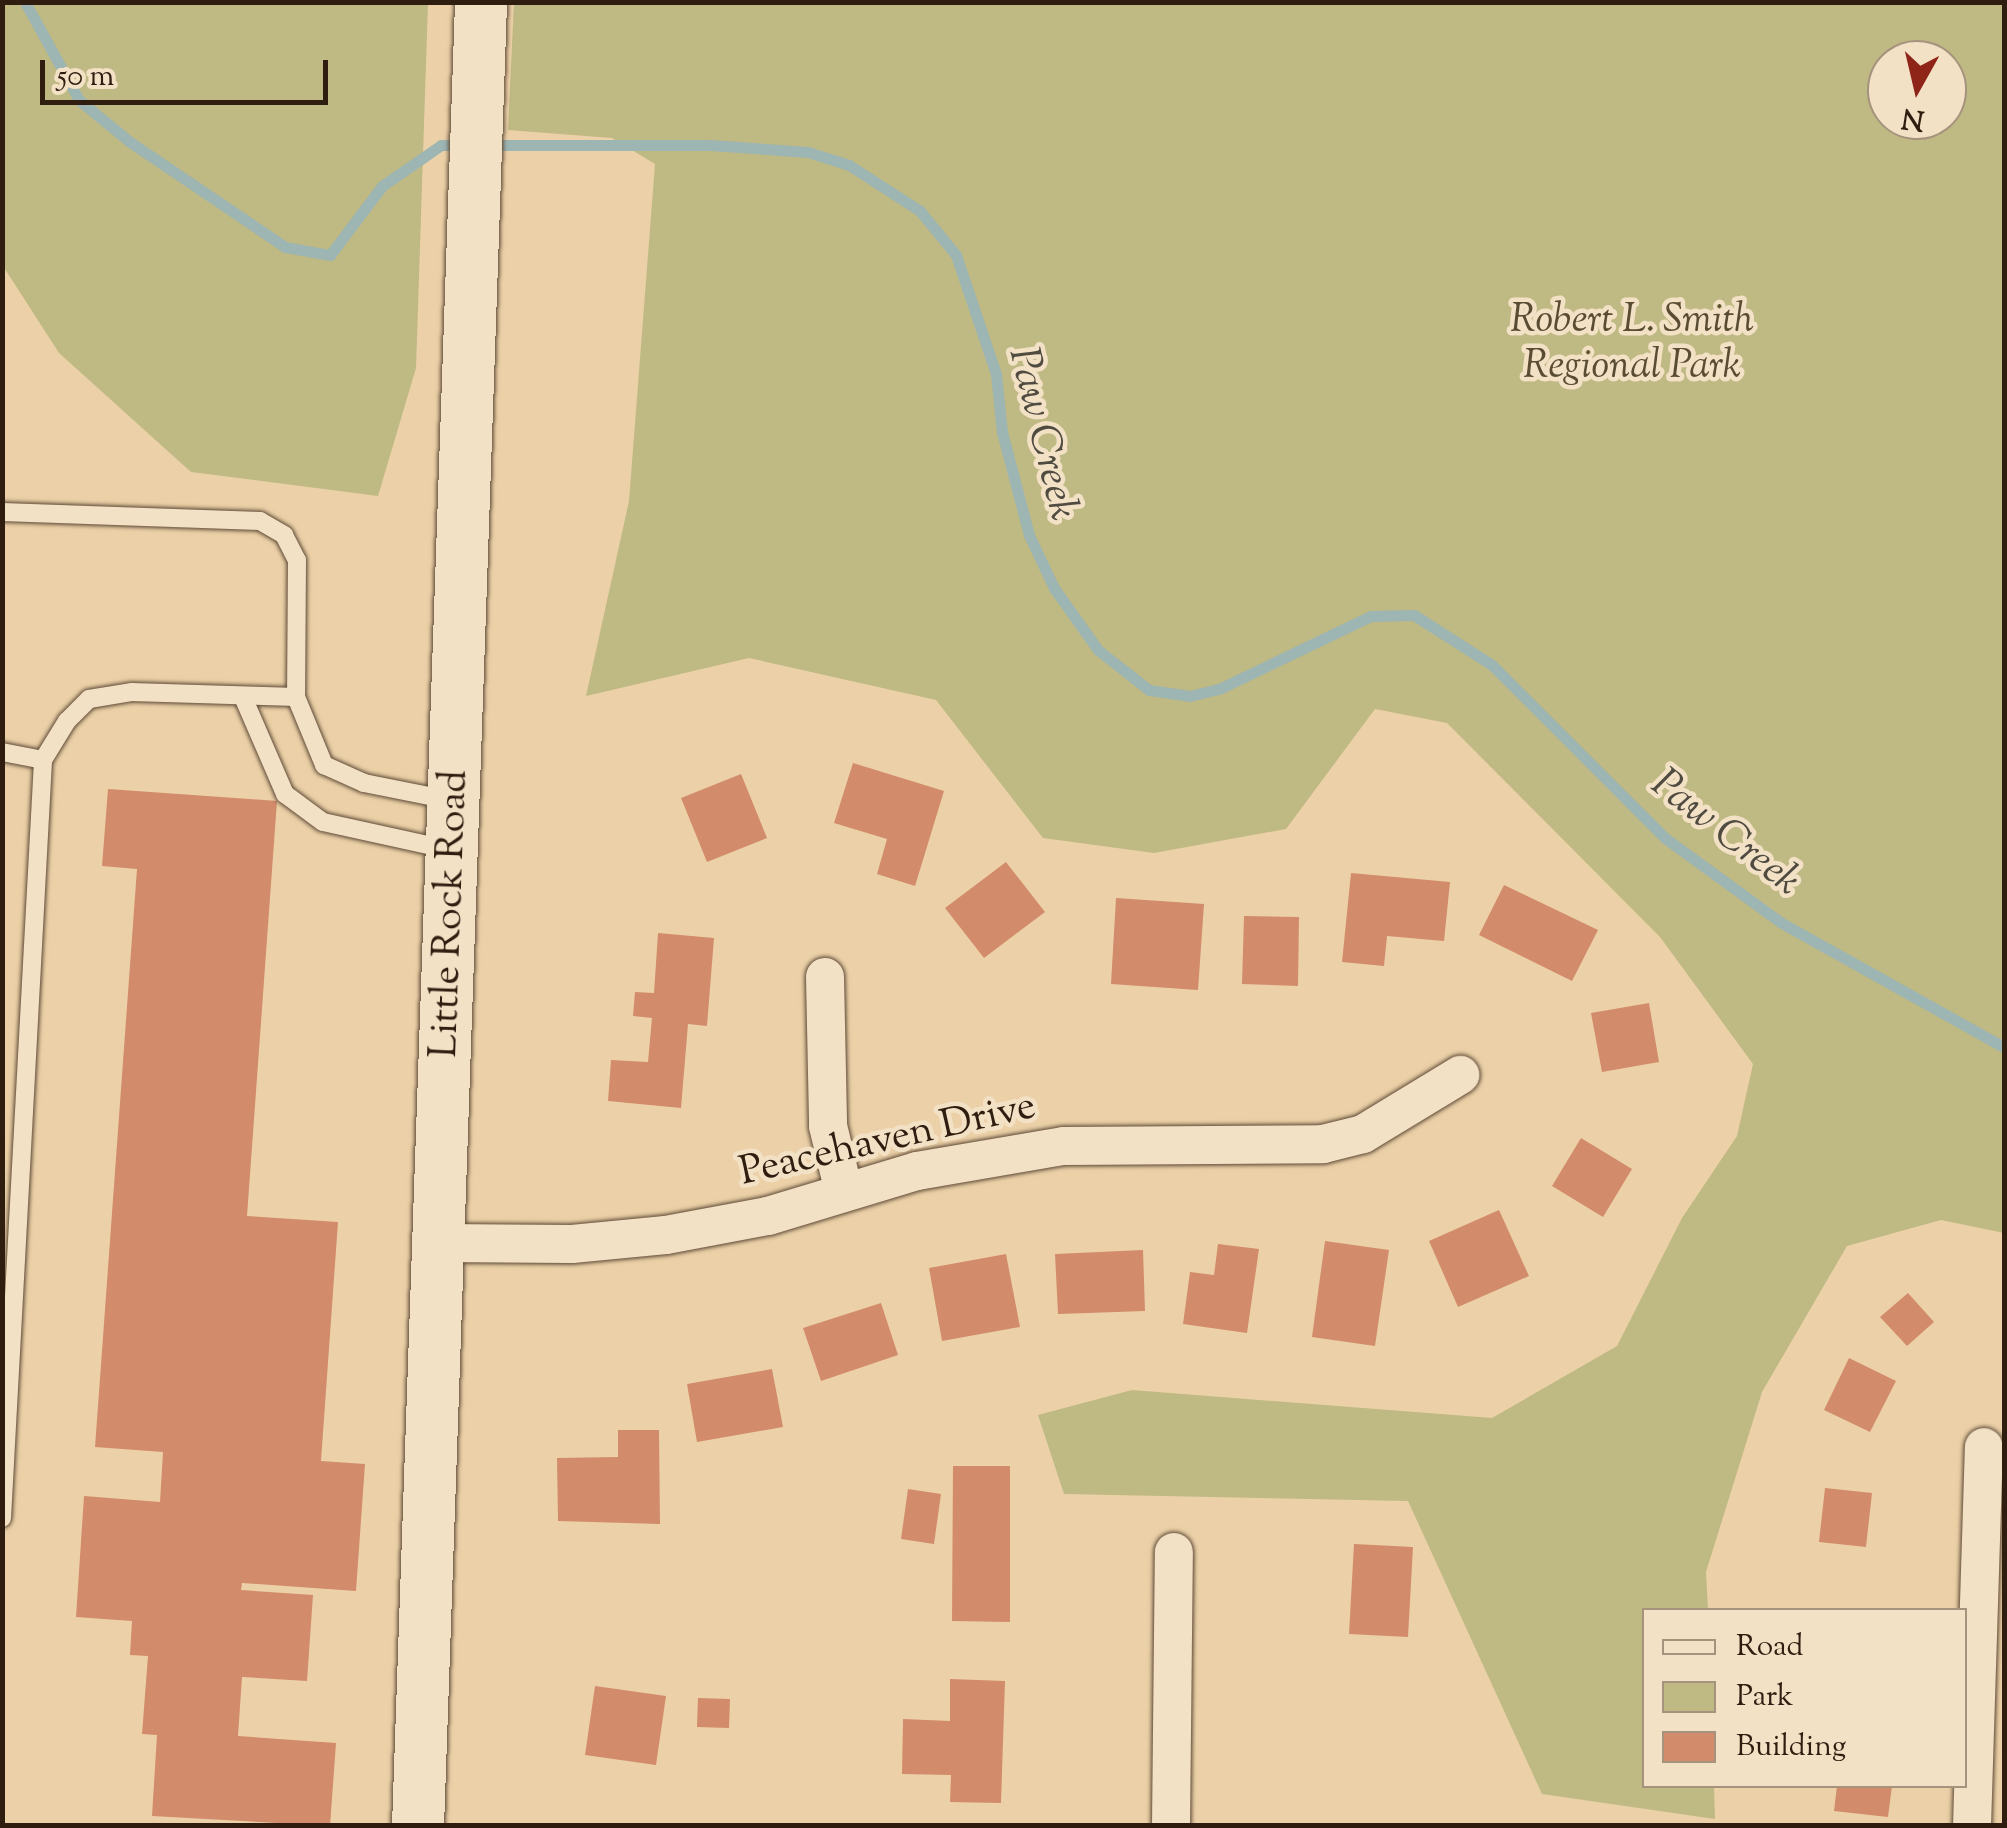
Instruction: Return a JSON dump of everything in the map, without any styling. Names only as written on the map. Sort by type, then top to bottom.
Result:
[{"type":"main road","name":"Little Rock Road","points":[[418,1826],[481,2]]},
{"type":"street","points":[[825,976],[828,1126],[844,1192]]},
{"type":"street","name":"Peacehaven Drive","points":[[440,1243],[572,1244],[666,1235],[768,1216],[917,1171],[1064,1146],[1323,1144],[1363,1134],[1460,1076]]},
{"type":"street","points":[[1972,1826],[1984,1446]]},
{"type":"street","points":[[1171,1826],[1174,1552]]},
{"type":"lane","points":[[2,512],[260,521],[284,535],[297,560],[296,697],[324,765],[454,826]]},
{"type":"lane","points":[[2,1518],[43,760],[67,720],[89,699],[132,692],[296,697]]},
{"type":"lane","points":[[243,697],[285,794],[323,822],[454,826]]},
{"type":"lane","points":[[2,752],[43,760]]},
{"type":"green space","points":[[3,2],[428,3],[416,368],[378,496],[191,472],[59,353],[3,266]]},
{"type":"green space","name":"Robert L. Smith Regional Park","points":[[514,3],[2004,3],[2004,1233],[1941,1220],[1847,1246],[1762,1392],[1706,1572],[1708,1608],[1642,1608],[1642,1788],[1714,1788],[1715,1819],[1542,1794],[1408,1501],[1064,1494],[1038,1415],[1132,1390],[1492,1418],[1617,1346],[1682,1218],[1737,1136],[1753,1064],[1660,937],[1447,723],[1375,709],[1286,829],[1154,853],[1043,838],[936,700],[749,658],[586,696],[629,501],[655,164],[612,138],[508,130]]},
{"type":"building","points":[[853,763],[944,791],[915,886],[877,874],[887,839],[834,823]]},
{"type":"building","points":[[741,774],[767,838],[707,862],[681,798]]},
{"type":"building","points":[[108,789],[277,801],[247,1216],[338,1222],[321,1461],[365,1464],[356,1591],[242,1583],[241,1590],[313,1595],[307,1681],[242,1677],[238,1736],[336,1743],[330,1826],[152,1816],[157,1735],[142,1734],[148,1656],[130,1655],[132,1621],[76,1617],[84,1496],[160,1502],[163,1452],[95,1447],[137,869],[102,866]]},
{"type":"building","points":[[1006,862],[1045,912],[984,958],[945,908]]},
{"type":"building","points":[[1351,873],[1450,882],[1444,941],[1387,936],[1384,966],[1342,962]]},
{"type":"building","points":[[1504,885],[1598,930],[1572,981],[1479,935]]},
{"type":"building","points":[[1116,898],[1204,904],[1198,990],[1111,984]]},
{"type":"building","points":[[1244,916],[1299,917],[1298,986],[1242,984]]},
{"type":"building","points":[[658,933],[714,938],[707,1026],[688,1024],[681,1108],[608,1101],[611,1060],[648,1062],[652,1018],[633,1016],[635,992],[654,993]]},
{"type":"building","points":[[1649,1003],[1659,1062],[1602,1072],[1591,1013]]},
{"type":"building","points":[[1581,1138],[1632,1169],[1603,1217],[1552,1186]]},
{"type":"building","points":[[1499,1210],[1529,1276],[1458,1307],[1429,1241]]},
{"type":"building","points":[[1325,1241],[1389,1250],[1375,1346],[1312,1337]]},
{"type":"building","points":[[1218,1244],[1259,1249],[1247,1333],[1183,1324],[1190,1272],[1214,1275]]},
{"type":"building","points":[[1143,1250],[1145,1311],[1058,1314],[1055,1254]]},
{"type":"building","points":[[1006,1254],[1020,1327],[942,1341],[929,1268]]},
{"type":"building","points":[[1908,1293],[1934,1322],[1907,1346],[1880,1317]]},
{"type":"building","points":[[881,1303],[898,1355],[821,1381],[803,1328]]},
{"type":"building","points":[[1849,1358],[1896,1381],[1870,1432],[1824,1410]]},
{"type":"building","points":[[772,1369],[783,1427],[697,1442],[687,1384]]},
{"type":"building","points":[[618,1430],[659,1430],[660,1524],[558,1521],[557,1458],[618,1457]]},
{"type":"building","points":[[953,1466],[1010,1466],[1010,1622],[952,1621]]},
{"type":"building","points":[[1825,1488],[1872,1493],[1866,1547],[1819,1542]]},
{"type":"building","points":[[908,1489],[941,1494],[934,1544],[901,1539]]},
{"type":"building","points":[[1354,1544],[1413,1547],[1408,1637],[1349,1634]]},
{"type":"building","points":[[950,1679],[1005,1681],[1001,1803],[950,1802],[951,1775],[902,1774],[903,1719],[950,1721]]},
{"type":"building","points":[[595,1686],[666,1696],[656,1765],[585,1755]]},
{"type":"building","points":[[698,1698],[730,1699],[729,1728],[697,1727]]},
{"type":"building","points":[[1837,1788],[1892,1788],[1888,1817],[1834,1811]]},
{"type":"waterway","name":"Paw Creek","points":[[25,2],[79,100],[130,142],[285,247],[330,255],[382,186],[441,145],[463,145]]},
{"type":"waterway","name":"Paw Creek","points":[[487,145],[710,145],[808,152],[849,165],[920,211],[956,255],[996,374],[1002,432],[1029,535],[1054,588],[1098,650],[1149,690],[1190,696],[1219,689],[1371,616],[1414,615],[1492,665],[1665,838],[1780,922],[2004,1047]]}]
